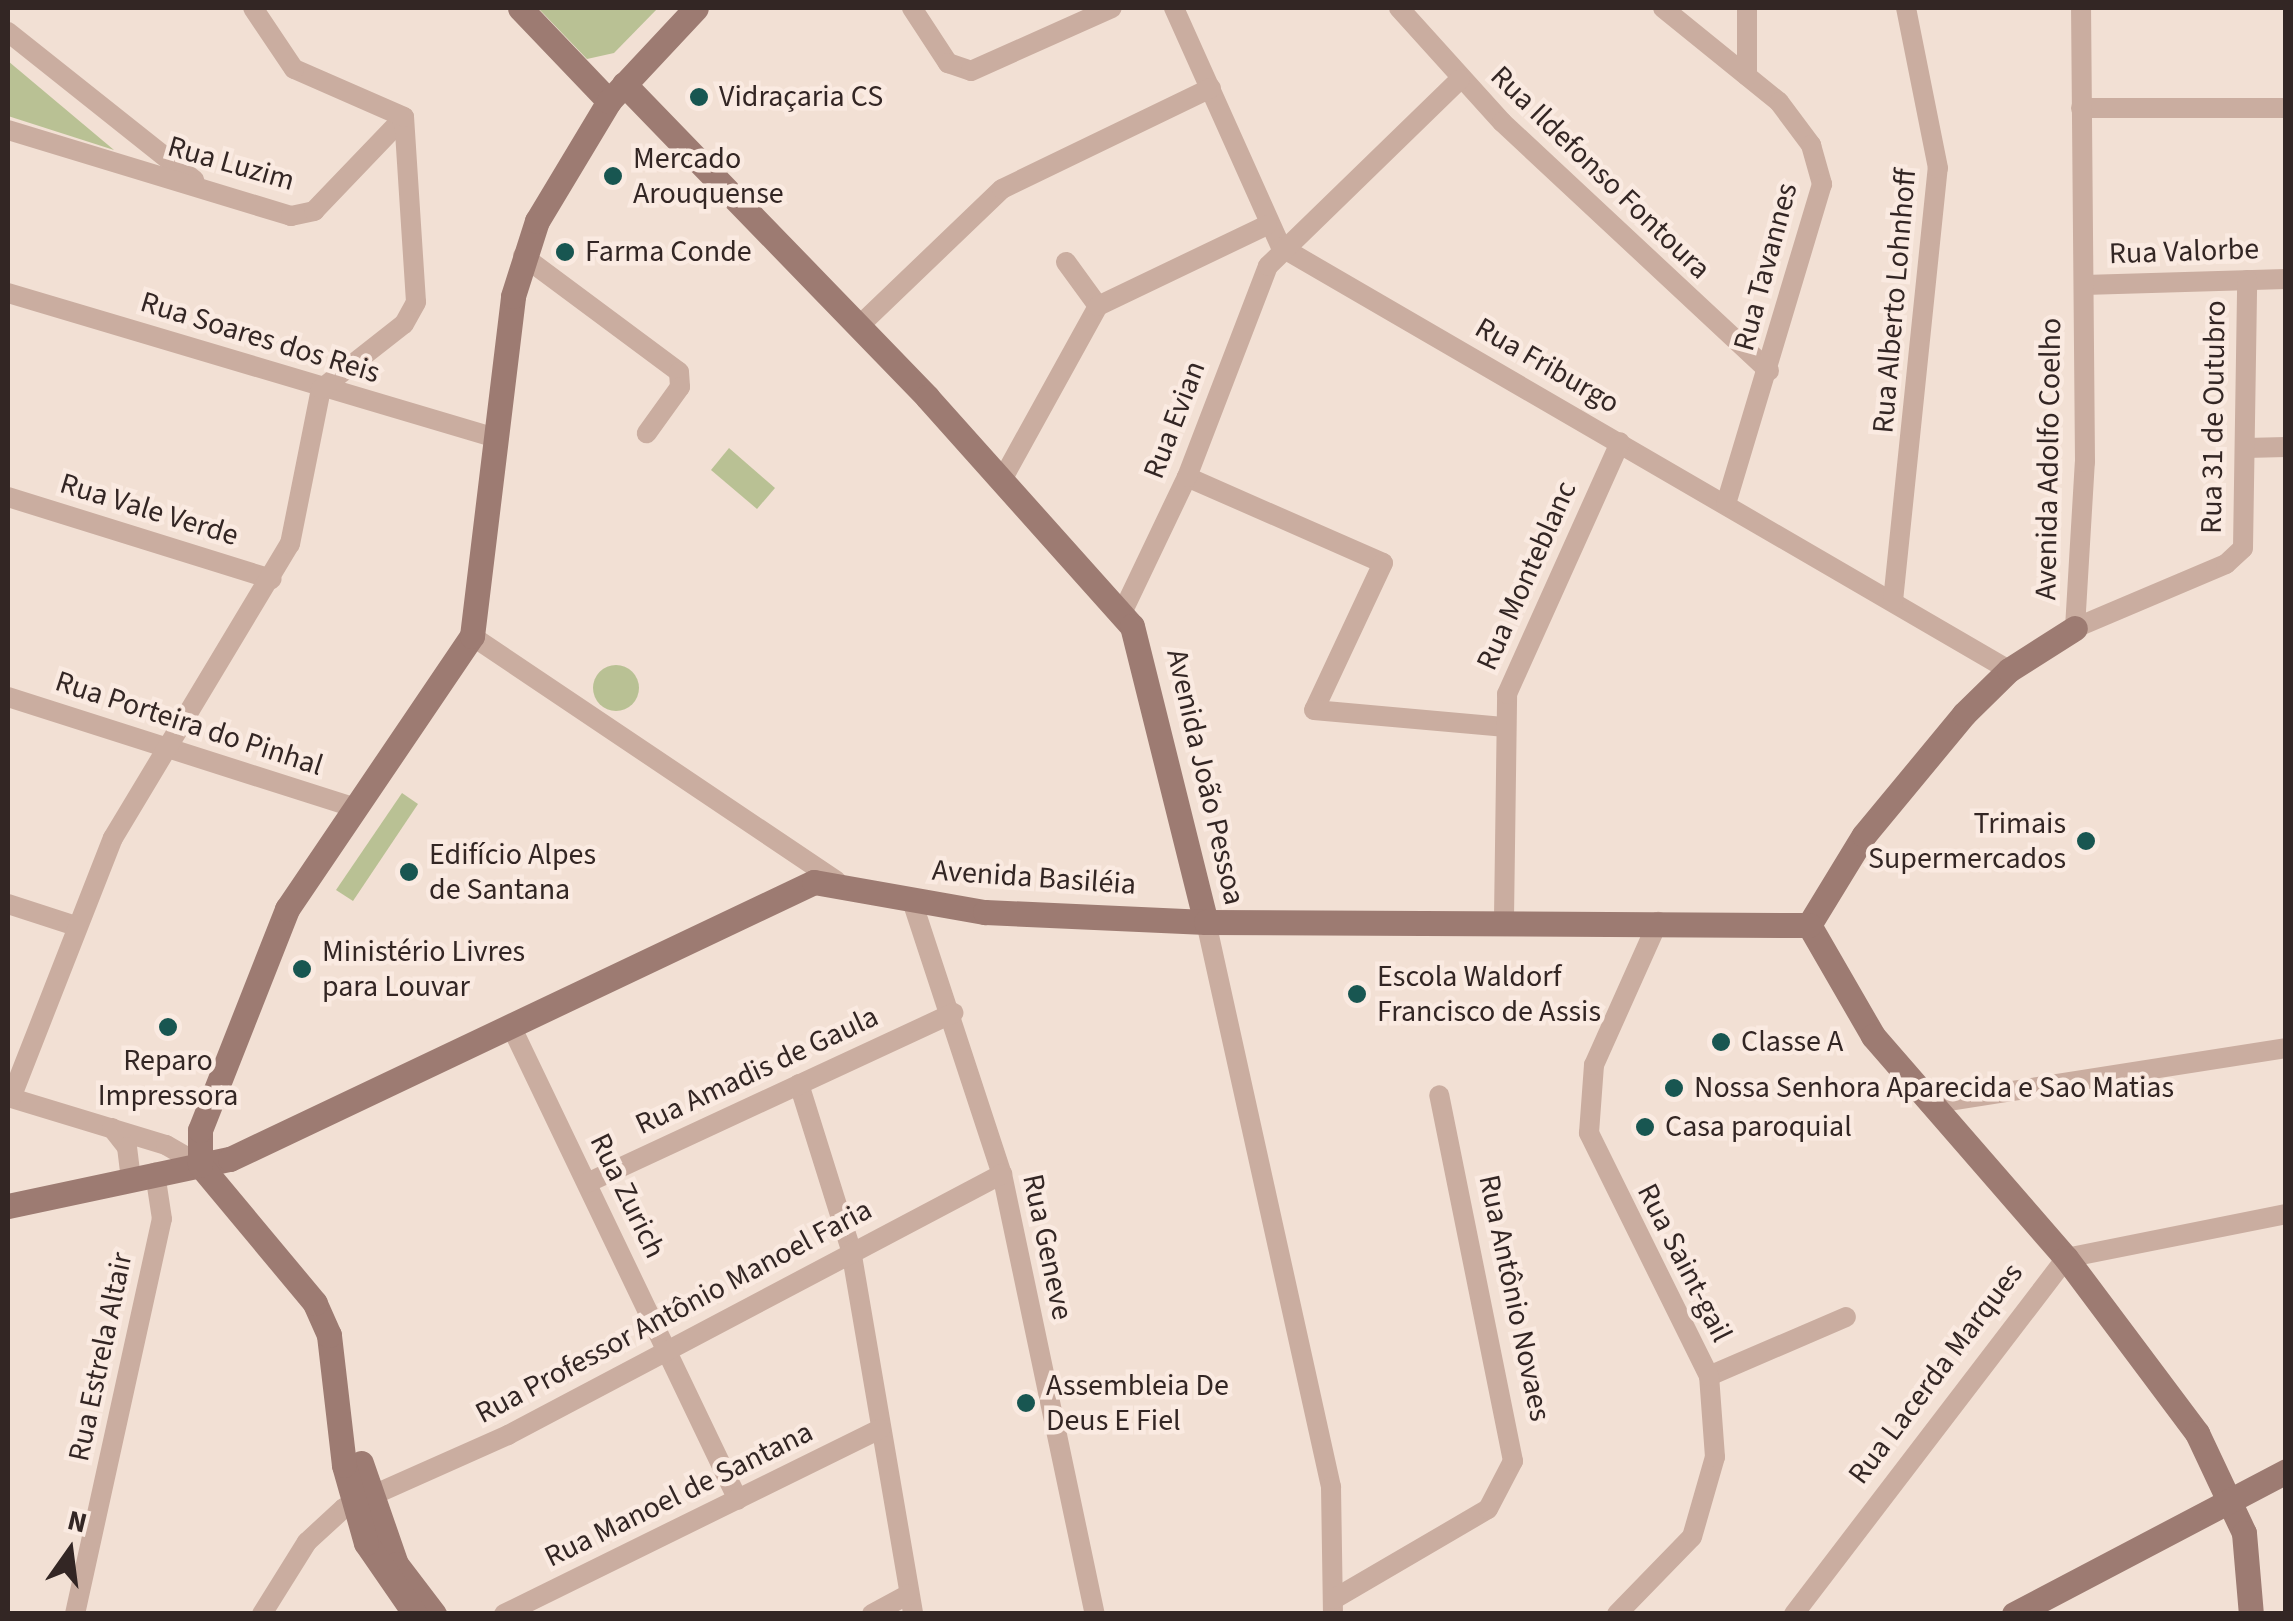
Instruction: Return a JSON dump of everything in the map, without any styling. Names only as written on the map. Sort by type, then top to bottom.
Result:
[{"type":"street","points":[[253,8],[294,69],[404,118],[416,302],[404,324],[320,389],[298,519],[272,579],[162,746],[73,924],[9,1097],[112,1128],[200,1165],[315,1303],[376,1566],[414,1614]]},
{"type":"street","name":"Avenida João Pessoa","points":[[520,8],[616,92],[858,327],[1122,613],[1144,658],[1331,1487],[1334,1606]]},
{"type":"street","points":[[200,1165],[200,1130],[268,946],[353,807],[472,636],[523,256],[572,151],[616,92],[696,8]]},
{"type":"street","points":[[912,8],[948,63],[971,71],[1112,8]]},
{"type":"street","name":"Rua Friburgo","points":[[1174,8],[1281,247],[2009,670]]},
{"type":"street","name":"Rua Ildefonso Fontoura","points":[[1399,8],[1460,79],[1770,371]]},
{"type":"street","name":"Rua Tavannes","points":[[1663,8],[1748,76],[1802,130],[1822,184],[1770,371],[1726,503]]},
{"type":"street","points":[[1747,8],[1748,76]]},
{"type":"street","name":"Rua Alberto Lohnhoff","points":[[1893,601],[1938,168],[1906,8]]},
{"type":"street","name":"Avenida Adolfo Coelho","points":[[1809,925],[1906,780],[2009,670],[2075,628],[2082,591],[2081,8]]},
{"type":"street","points":[[8,32],[202,187]]},
{"type":"street","points":[[1281,247],[1460,79]]},
{"type":"street","points":[[858,327],[1002,189],[1212,88]]},
{"type":"street","points":[[2081,108],[2286,108]]},
{"type":"street","name":"Rua Luzim","points":[[8,130],[306,215],[404,118]]},
{"type":"street","points":[[1002,480],[1098,306],[1268,225]]},
{"type":"street","name":"Rua Evian","points":[[1122,613],[1187,477],[1281,247]]},
{"type":"street","points":[[523,256],[678,372],[680,387],[647,434]]},
{"type":"street","points":[[1066,262],[1098,306]]},
{"type":"street","name":"Rua Valorbe","points":[[2084,284],[2286,279]]},
{"type":"street","name":"Rua 31 de Outubro","points":[[2075,628],[2235,557],[2246,529],[2246,280]]},
{"type":"street","name":"Rua Soares dos Reis","points":[[8,293],[320,389],[496,438]]},
{"type":"street","name":"Rua Monteblanc","points":[[1504,918],[1503,728],[1516,666],[1620,442]]},
{"type":"street","points":[[2246,448],[2286,447]]},
{"type":"street","points":[[1187,477],[1383,563],[1314,710],[1503,728]]},
{"type":"street","name":"Rua Vale Verde","points":[[8,497],[272,579]]},
{"type":"street","points":[[2082,591],[2104,616]]},
{"type":"street","points":[[472,636],[836,881]]},
{"type":"street","name":"Rua Porteira do Pinhal","points":[[8,697],[353,807]]},
{"type":"street","name":"Avenida Basiléia","points":[[8,1206],[200,1165],[512,1028],[794,888],[836,881],[912,901],[1206,922],[1504,918],[1809,925]]},
{"type":"street","name":"Rua Geneve","points":[[912,901],[953,1012],[1002,1174],[1095,1614]]},
{"type":"street","points":[[8,904],[73,924]]},
{"type":"street","name":"Rua Saint-gail","points":[[1617,1614],[1655,1585],[1692,1537],[1715,1457],[1708,1376],[1589,1134],[1594,1065],[1658,922]]},
{"type":"street","points":[[1809,925],[1850,1004],[1929,1104],[2066,1258],[2175,1401],[2233,1499],[2251,1614]]},
{"type":"street","name":"Rua Amadis de Gaula","points":[[587,1183],[953,1012]]},
{"type":"street","name":"Rua Zurich","points":[[512,1028],[671,1352],[738,1500]]},
{"type":"street","points":[[1929,1104],[2286,1048]]},
{"type":"street","points":[[799,1084],[851,1250],[911,1604],[872,1614]]},
{"type":"street","name":"Rua Antônio Novaes","points":[[1334,1606],[1488,1509],[1513,1460],[1440,1096]]},
{"type":"street","name":"Rua Estrela Altair","points":[[75,1614],[162,1219],[143,1176],[112,1128]]},
{"type":"street","name":"Rua Professor Antônio Manoel Faria","points":[[262,1614],[325,1520],[671,1352],[851,1250],[1002,1174]]},
{"type":"street","name":"Rua Lacerda Marques","points":[[1794,1614],[2066,1258],[2286,1214]]},
{"type":"street","points":[[1708,1376],[1846,1317]]},
{"type":"street","name":"Rua Manoel de Santana","points":[[504,1614],[880,1429]]},
{"type":"street","points":[[2014,1614],[2286,1471]]},
{"type":"street","points":[[363,1501],[396,1564],[434,1614]]},
{"type":"green space","points":[[538,8],[658,8],[614,53],[587,59]]},
{"type":"green space","points":[[8,61],[114,150],[8,116]]},
{"type":"green space","points":[[729,448],[775,488],[757,509],[711,470]]},
{"type":"green space","points":[[616,665],[632,672],[639,688],[632,704],[616,711],[600,704],[593,688],[600,672]]},
{"type":"green space","points":[[402,793],[418,804],[353,901],[336,890]]},
{"type":"place","name":"Vidraçaria CS","points":[[699,97]]},
{"type":"place","name":"Mercado Arouquense","points":[[613,176]]},
{"type":"place","name":"Farma Conde","points":[[565,252]]},
{"type":"place","name":"Trimais Supermercados","points":[[2086,841]]},
{"type":"place","name":"Edifício Alpes de Santana","points":[[409,872]]},
{"type":"place","name":"Ministério Livres para Louvar","points":[[302,969]]},
{"type":"place","name":"Escola Waldorf Francisco de Assis","points":[[1357,994]]},
{"type":"place","name":"Reparo Impressora","points":[[168,1027]]},
{"type":"place","name":"Classe A","points":[[1721,1042]]},
{"type":"place","name":"Nossa Senhora Aparecida e Sao Matias","points":[[1674,1088]]},
{"type":"place","name":"Casa paroquial","points":[[1645,1127]]},
{"type":"place","name":"Assembleia De Deus E Fiel","points":[[1026,1403]]}]
